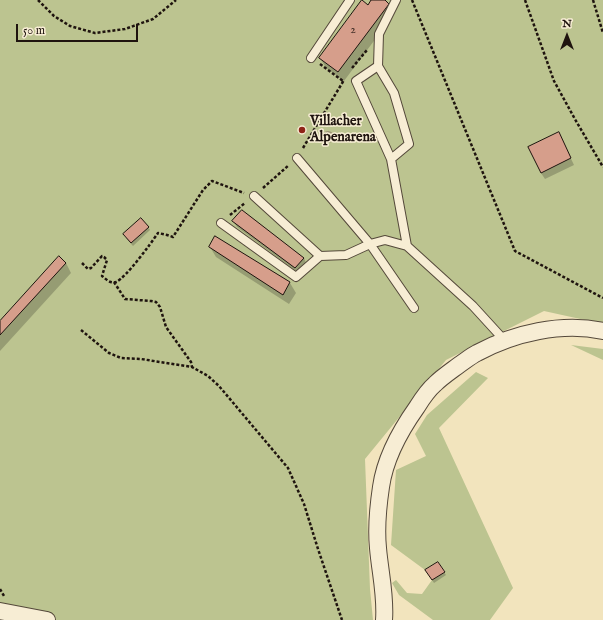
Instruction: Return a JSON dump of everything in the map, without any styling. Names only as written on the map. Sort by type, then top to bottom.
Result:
[{"type":"street","points":[[386,616],[378,546],[378,516],[382,485],[386,466],[394,446],[405,424],[422,400],[436,384],[476,353],[505,340],[532,332],[563,328],[593,329],[603,331]]},
{"type":"street","points":[[0,611],[47,620]]},
{"type":"lane","points":[[311,58],[350,0]]},
{"type":"lane","points":[[391,159],[409,144],[394,93],[378,66],[379,34],[396,0]]},
{"type":"lane","points":[[378,66],[356,81],[391,159],[407,246]]},
{"type":"lane","points":[[298,158],[370,244],[414,308]]},
{"type":"lane","points":[[254,196],[320,256]]},
{"type":"lane","points":[[221,223],[296,277],[320,256],[346,255],[370,244],[385,240],[407,246],[473,306],[505,340]]},
{"type":"path","points":[[38,0],[54,16],[70,26],[95,33],[125,29],[153,19],[176,0]]},
{"type":"path","points":[[412,0],[515,251],[603,298]]},
{"type":"path","points":[[525,0],[554,81],[603,166]]},
{"type":"path","points":[[593,0],[603,33]]},
{"type":"path","points":[[351,69],[379,34]]},
{"type":"path","points":[[318,63],[342,81]]},
{"type":"path","points":[[221,223],[298,158],[342,81],[347,75]]},
{"type":"path","points":[[82,263],[88,269],[91,268],[102,256],[104,257],[107,260],[102,276],[108,281],[118,281],[131,269],[158,233],[173,237],[203,190],[212,181],[254,196]]},
{"type":"path","points":[[114,282],[125,299],[156,302],[160,307],[166,327],[191,362],[192,367]]},
{"type":"path","points":[[81,330],[109,353],[121,358],[141,359],[192,367],[208,376],[219,386],[288,468],[304,504],[342,620]]},
{"type":"green space","name":"Villacher Alpenarena","points":[[0,0],[603,0],[603,324],[544,311],[446,360],[365,459],[370,589],[373,620],[0,620]]},
{"type":"green space","points":[[571,345],[603,349],[603,360]]},
{"type":"green space","points":[[476,372],[488,378],[439,428],[513,588],[490,620],[433,620],[399,595],[392,583],[396,580],[407,593],[422,594],[432,580],[445,571],[438,562],[425,570],[391,545],[396,470],[426,456],[415,434],[427,415]]},
{"type":"building","points":[[362,0],[368,5],[371,0],[385,0],[389,4],[338,72],[319,58]]},
{"type":"building","points":[[559,132],[571,158],[541,173],[528,147]]},
{"type":"building","points":[[242,210],[304,258],[295,268],[232,221]]},
{"type":"building","points":[[141,218],[149,227],[131,243],[123,234]]},
{"type":"building","points":[[215,236],[290,282],[283,295],[209,247]]},
{"type":"building","points":[[59,256],[66,263],[0,335],[0,321]]},
{"type":"building","points":[[438,562],[445,572],[432,580],[425,570]]},
{"type":"place","name":"Villacher Alpenarena","points":[[302,130]]}]
